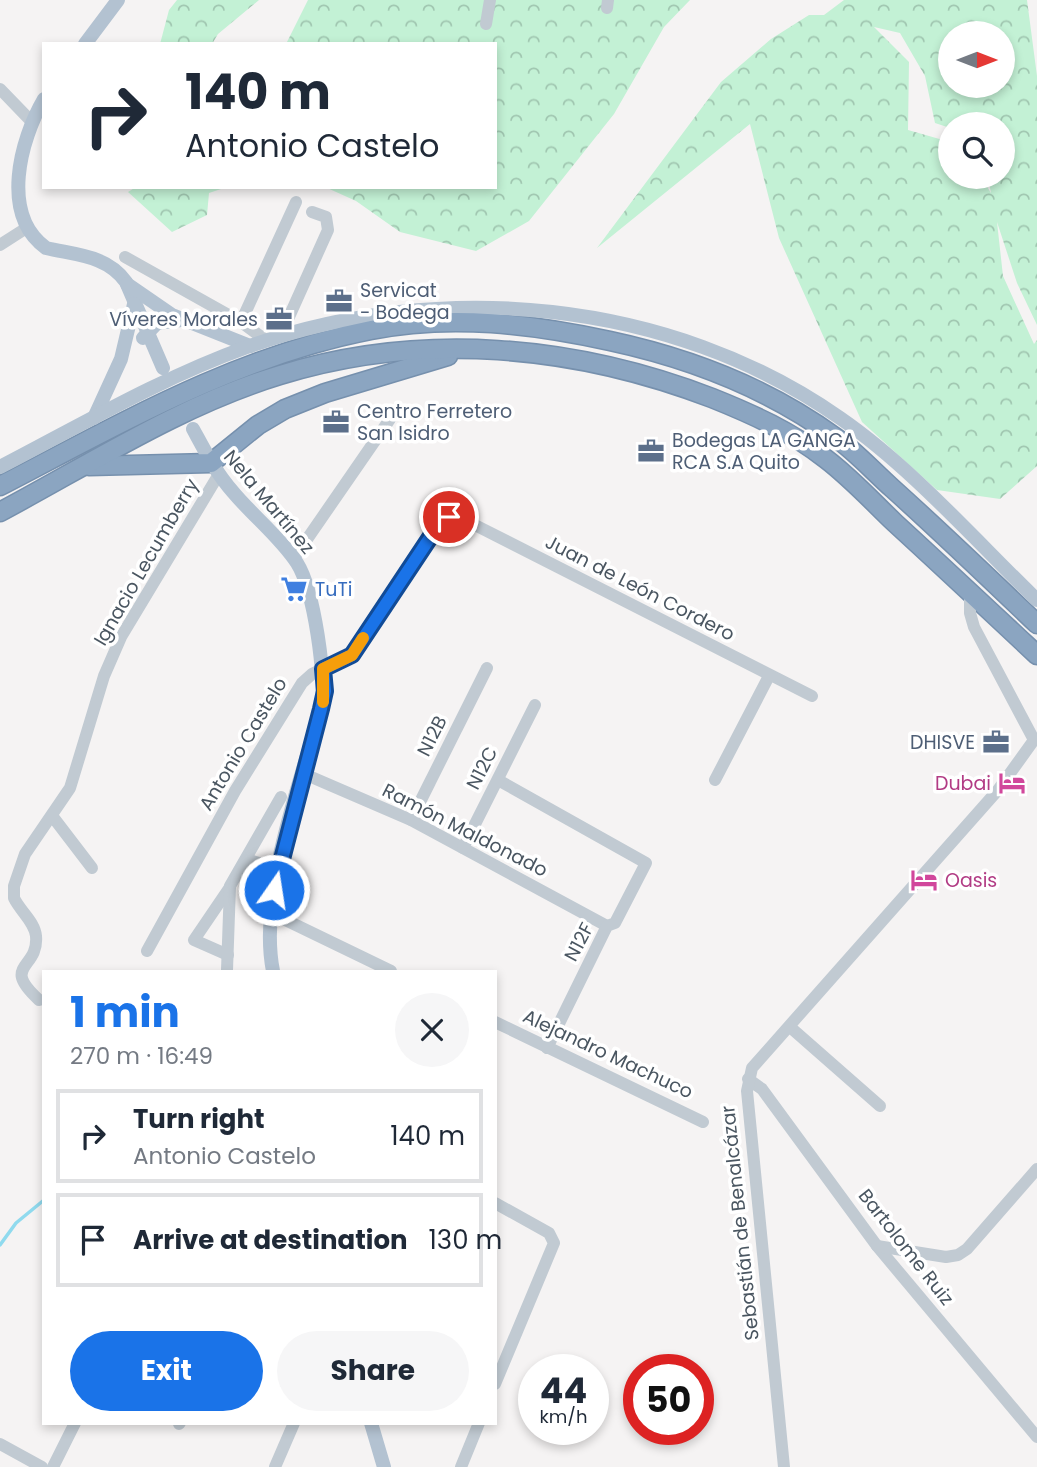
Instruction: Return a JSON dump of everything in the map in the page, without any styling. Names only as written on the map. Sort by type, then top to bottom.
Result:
[{"type":"highway","points":[[0,486],[181,392],[244,366],[310,345],[373,329],[431,323],[510,324],[566,331],[647,349],[777,399],[837,438],[1037,624]]},
{"type":"highway","points":[[86,466],[215,469],[258,425],[285,409],[325,393],[468,349]]},
{"type":"highway","points":[[0,512],[190,411],[278,375],[376,353],[468,349],[577,358],[664,380],[783,430],[826,459],[1037,656]]},
{"type":"main road","points":[[86,42],[118,0]]},
{"type":"main road","points":[[42,102],[31,121],[18,161],[15,182],[18,204],[27,228],[46,248],[94,258],[110,266],[156,305],[189,322],[250,346]]},
{"type":"main road","points":[[126,282],[147,337],[163,368]]},
{"type":"main road","points":[[94,418],[121,359],[134,302]]},
{"type":"main road","points":[[0,467],[211,360],[273,339],[355,318],[403,311],[535,309],[648,330],[701,347],[793,389],[841,418],[893,460],[1037,600]]},
{"type":"main road","points":[[121,359],[133,343],[147,337],[162,321],[178,319],[189,322]]},
{"type":"main road","name":"Nela Martínez","points":[[193,429],[215,469],[294,558],[303,574],[323,669],[325,691],[302,773],[269,912],[269,952],[273,970]]},
{"type":"main road","points":[[372,1425],[384,1467]]},
{"type":"street","points":[[486,24],[490,0]]},
{"type":"street","points":[[0,89],[31,121]]},
{"type":"street","points":[[241,322],[296,202]]},
{"type":"street","points":[[125,257],[273,339],[328,230],[326,218],[312,212]]},
{"type":"street","points":[[0,245],[27,228]]},
{"type":"street","points":[[294,558],[390,419]]},
{"type":"street","name":"Ignacio Lecumberry","points":[[38,1000],[17,985],[14,978],[16,970],[32,949],[37,937],[32,923],[15,898],[14,886],[25,854],[53,817],[70,788],[104,676],[121,637],[215,469]]},
{"type":"street","name":"Antonio Castelo","points":[[147,950],[235,791],[302,683],[352,655],[439,524],[449,517]]},
{"type":"street","name":"Juan de León Cordero","points":[[449,517],[463,519],[812,696]]},
{"type":"street","name":"Sebastián de Benalcázar","points":[[784,1467],[747,1091],[748,1079],[752,1069],[998,790],[1034,740],[975,627],[970,613],[970,592]]},
{"type":"street","name":"N12B","points":[[411,820],[487,668]]},
{"type":"street","points":[[715,780],[769,676]]},
{"type":"street","name":"N12C","points":[[463,848],[536,705]]},
{"type":"street","name":"Ramón Maldonado","points":[[302,773],[411,820],[607,926]]},
{"type":"street","name":"N12F","points":[[498,780],[643,859],[645,868],[615,923],[607,926],[547,1048]]},
{"type":"street","points":[[228,955],[194,940],[230,886],[281,797]]},
{"type":"street","points":[[53,817],[92,868]]},
{"type":"street","points":[[246,859],[278,869]]},
{"type":"street","points":[[228,970],[230,886]]},
{"type":"street","points":[[269,912],[389,970]]},
{"type":"street","name":"Alejandro Machuco","points":[[497,1023],[703,1122]]},
{"type":"street","points":[[790,1027],[880,1106]]},
{"type":"street","name":"Bartolome Ruiz","points":[[748,1079],[762,1090],[877,1246],[1037,1437]]},
{"type":"street","points":[[877,1246],[946,1257],[958,1255],[967,1249],[1037,1169]]},
{"type":"street","points":[[497,1204],[550,1233],[554,1243],[497,1379]]},
{"type":"street","points":[[53,1467],[74,1425]]},
{"type":"street","points":[[275,1467],[293,1425]]},
{"type":"street","points":[[461,1467],[478,1425]]},
{"type":"street","points":[[0,1444],[34,1465]]},
{"type":"green space","points":[[177,0],[259,0],[218,34],[213,42],[161,42],[169,10]]},
{"type":"green space","points":[[308,0],[690,0],[664,27],[614,114],[529,221],[476,251],[400,232],[356,201],[329,189],[497,189],[497,42],[287,42]]},
{"type":"green space","points":[[844,0],[1027,0],[1037,76],[1037,325],[1017,283],[997,222],[1003,276],[1034,344],[1037,340],[1037,466],[1000,499],[937,490],[862,422],[779,238],[750,124],[597,248],[721,82],[771,39],[809,15],[824,15]],"holes":[[[874,27],[900,33],[925,76],[935,123],[938,124],[938,112],[1015,112],[1015,189],[990,189],[991,193],[988,189],[938,189],[938,139],[908,130],[909,62]]]},
{"type":"green space","points":[[133,189],[221,189],[209,193],[207,215],[172,232],[128,192]]},
{"type":"waterway","points":[[0,1245],[16,1223],[42,1202]]},
{"type":"slow traffic","points":[[323,702],[323,669],[352,655],[363,638]]},
{"type":"place","name":"Servicat - Bodega","points":[[339,301]]},
{"type":"place","name":"Víveres Morales","points":[[279,319]]},
{"type":"place","name":"Centro Ferretero San Isidro","points":[[336,422]]},
{"type":"place","name":"Bodegas LA GANGA RCA S.A Quito","points":[[651,451]]},
{"type":"place","name":"TuTi","points":[[294,589]]},
{"type":"place","name":"DHISVE","points":[[996,742]]},
{"type":"place","name":"Dubai","points":[[1012,783]]},
{"type":"place","name":"Oasis","points":[[924,880]]},
{"type":"route","points":[[274,890],[325,691],[323,669],[352,655],[439,524],[449,517]]}]
